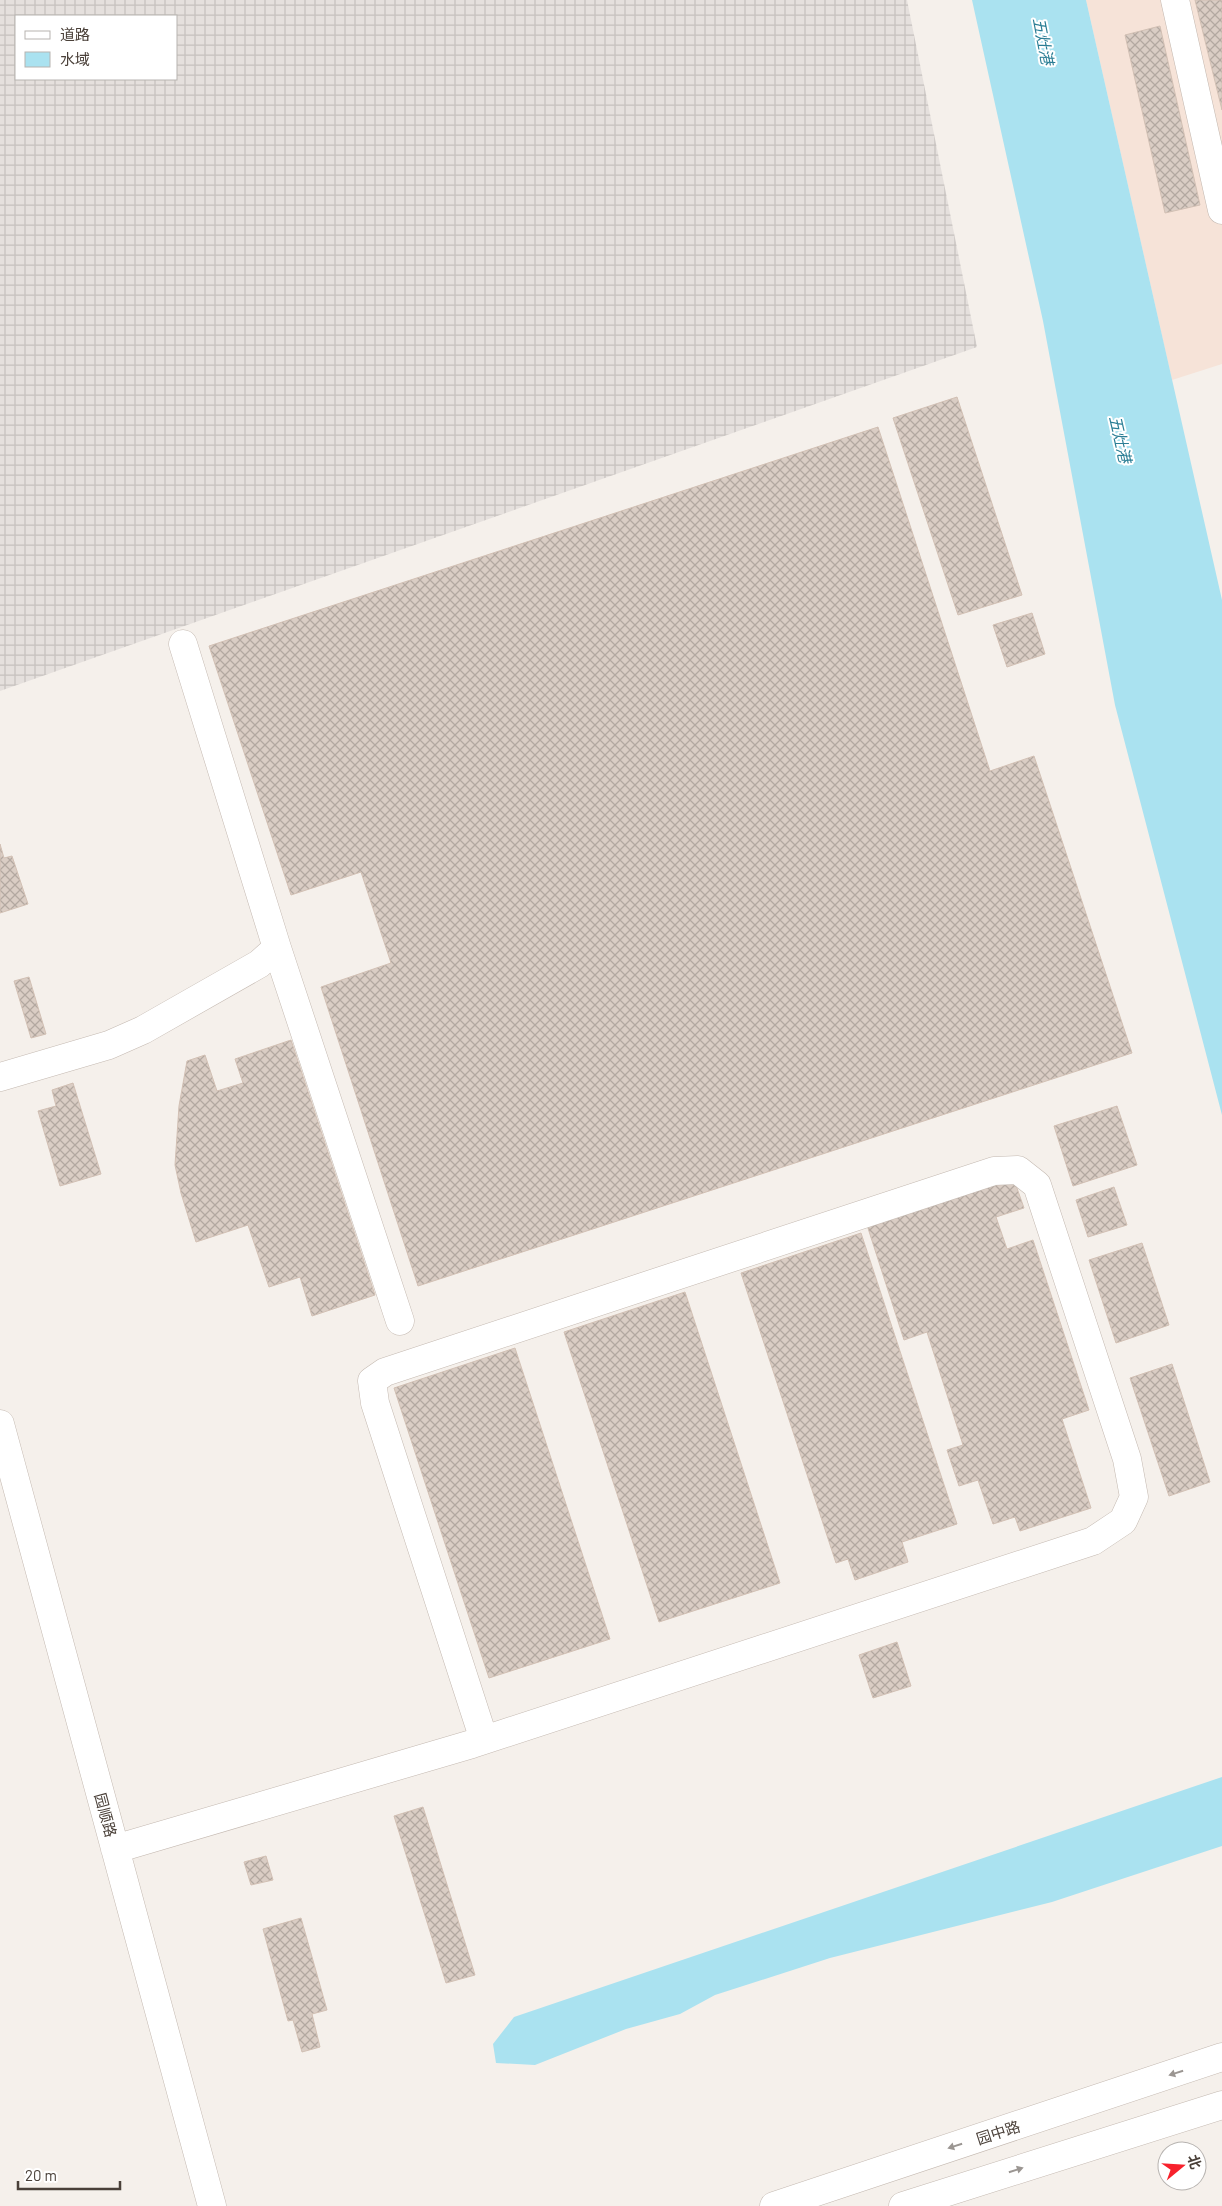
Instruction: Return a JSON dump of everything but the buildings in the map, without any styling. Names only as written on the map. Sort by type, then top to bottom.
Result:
[{"type":"street","points":[[1175,0],[1222,210]]},
{"type":"street","points":[[183,644],[277,948],[400,1321]]},
{"type":"street","points":[[0,1076],[109,1045],[143,1030],[258,964],[277,948]]},
{"type":"street","points":[[115,1849],[484,1740],[1093,1541],[1124,1521],[1134,1497],[1127,1459],[1036,1185],[1018,1170],[994,1171],[384,1372],[372,1381],[375,1403],[484,1740]]},
{"type":"street","name":"园顺路","points":[[0,1424],[212,2206]]},
{"type":"street","name":"园中路","points":[[774,2206],[1222,2057]]},
{"type":"street","points":[[903,2206],[1222,2105]]},
{"type":"shaded area","points":[[0,0],[907,0],[977,347],[0,691]]},
{"type":"shaded area","points":[[1086,0],[1222,0],[1222,364],[1172,380]]},
{"type":"water","name":"五灶港","points":[[972,0],[1086,0],[1222,600],[1222,1115],[1115,705],[1043,321]]},
{"type":"water","points":[[1222,1777],[1222,1846],[1052,1902],[830,1958],[715,1995],[680,2014],[626,2029],[535,2065],[496,2063],[493,2044],[514,2017]]}]
